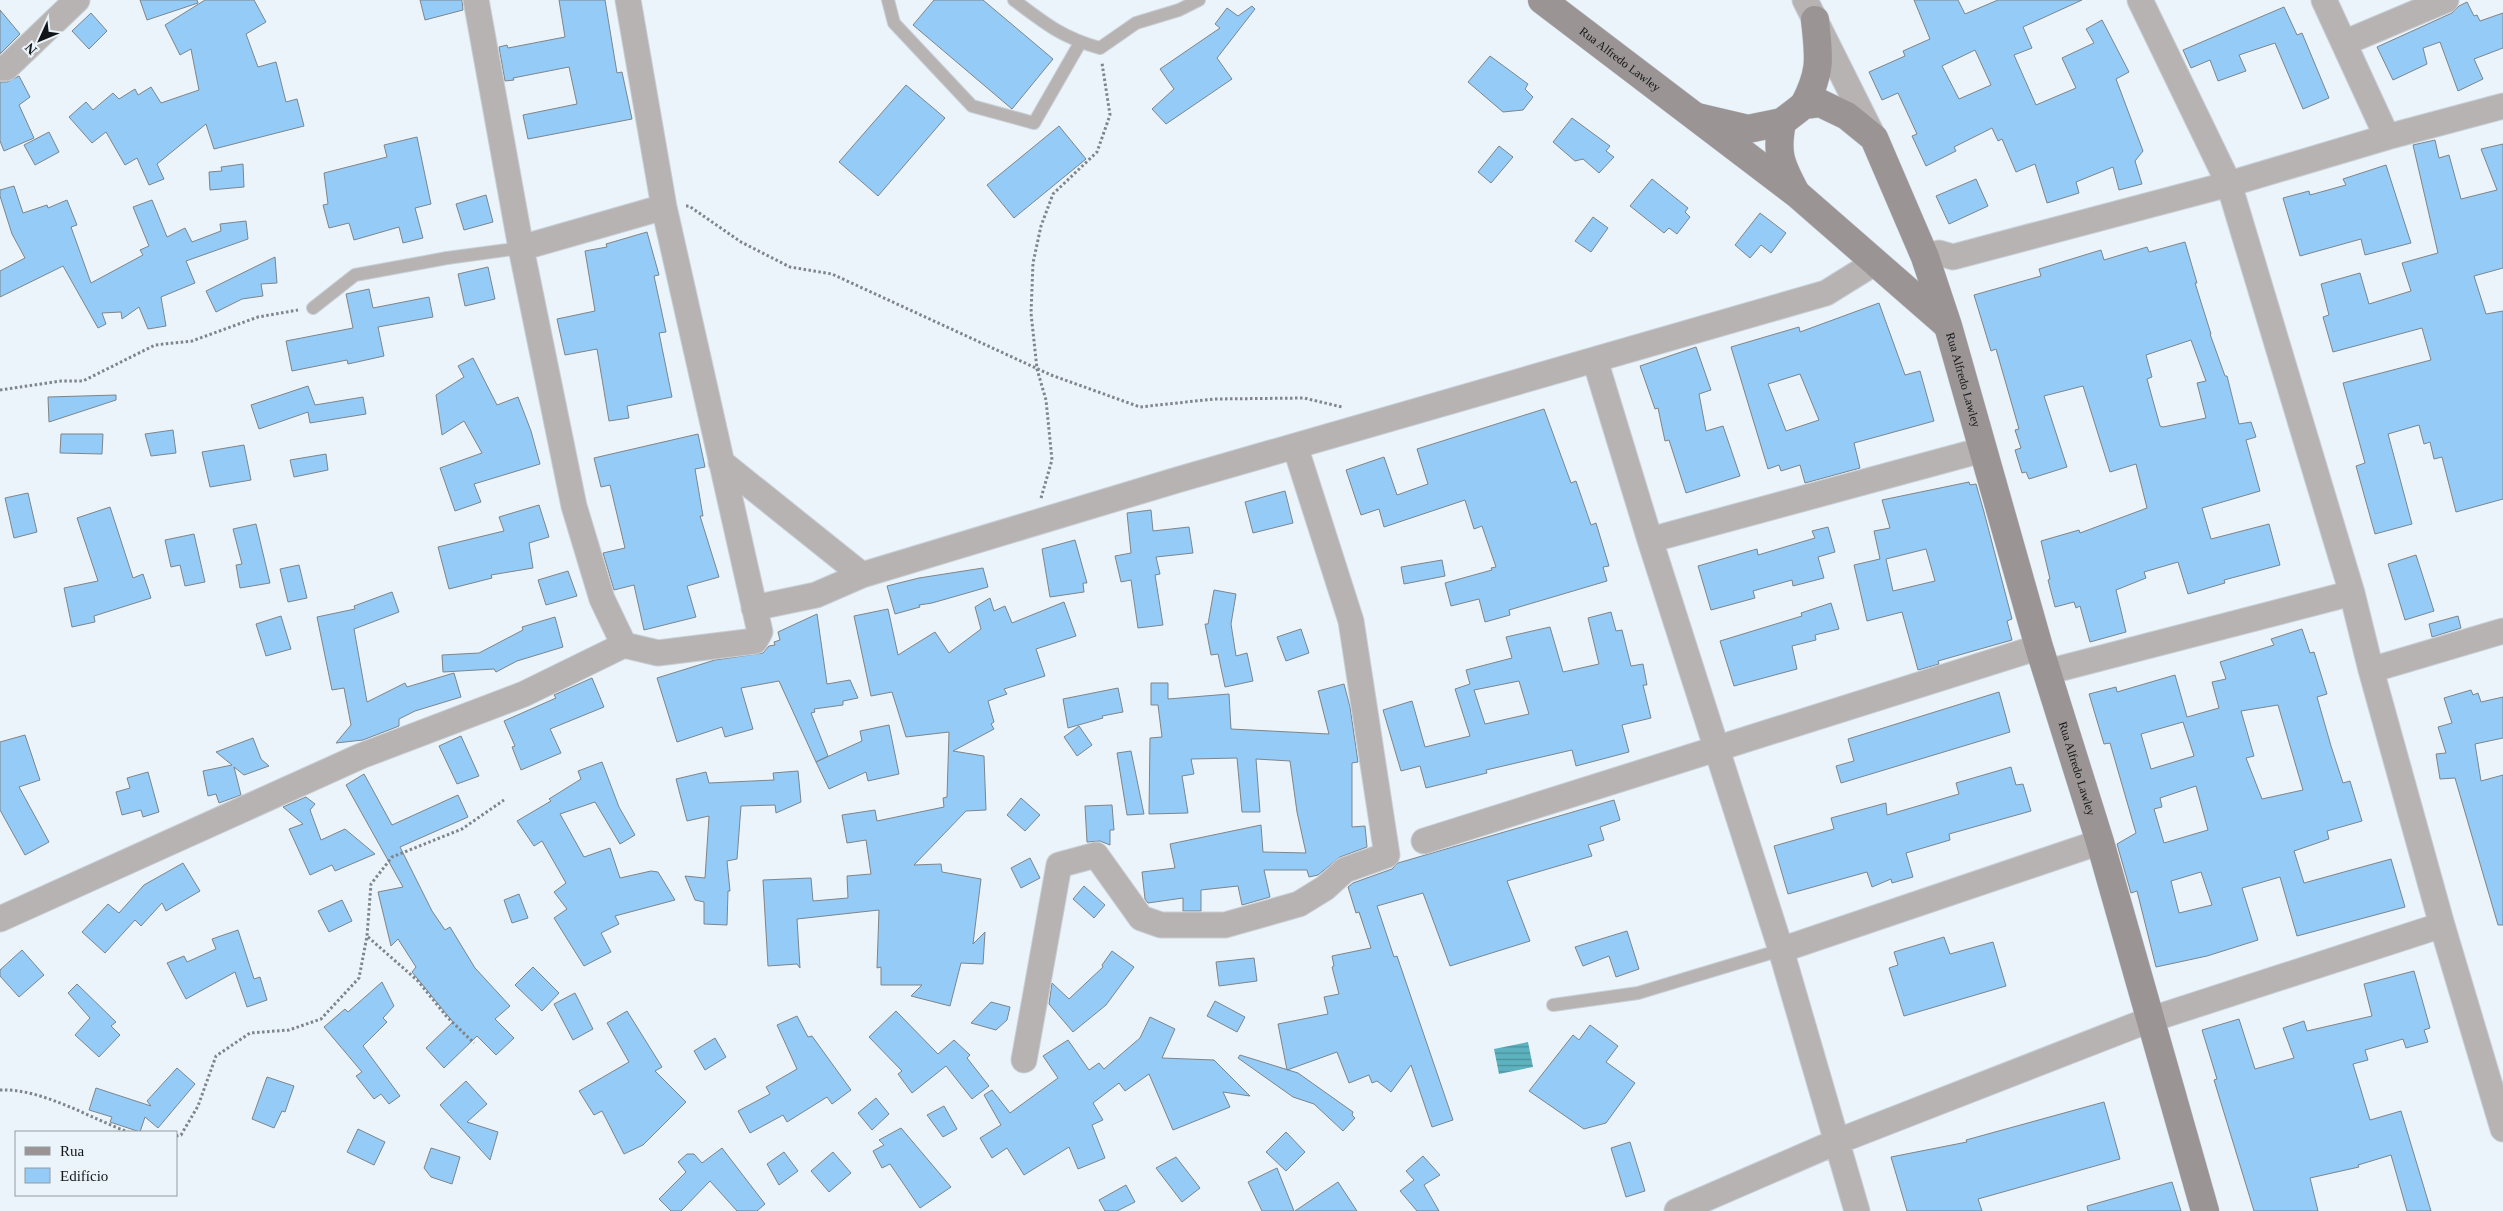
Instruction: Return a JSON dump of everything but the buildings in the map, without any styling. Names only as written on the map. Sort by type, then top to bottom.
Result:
[{"type":"main road","name":"Rua Alfredo Lawley","points":[[1542,0],[1797,194],[1948,326]]},
{"type":"main road","points":[[1804,105],[1818,73],[1819,58],[1810,10]]},
{"type":"main road","name":"Rua Alfredo Lawley","points":[[1697,117],[1748,129],[1782,122],[1804,105],[1820,103],[1828,105],[1846,116],[1874,138],[1924,257],[1948,326],[2043,659],[2100,842],[2149,1020],[2205,1211]]},
{"type":"main road","points":[[1782,122],[1778,144],[1779,156],[1797,194]]},
{"type":"main road","points":[[1876,262],[1914,266],[1924,257]]},
{"type":"street","points":[[0,68],[6,68],[77,0]]},
{"type":"street","points":[[476,0],[521,248],[574,506],[602,599],[624,645]]},
{"type":"street","points":[[0,919],[361,756],[524,694],[624,645],[658,653],[755,642],[760,632],[664,207],[628,0]]},
{"type":"street","points":[[2140,0],[2229,184],[2352,593],[2371,670],[2442,925],[2503,1130]]},
{"type":"street","points":[[2324,0],[2387,137]]},
{"type":"street","points":[[2344,43],[2446,0]]},
{"type":"street","points":[[1810,10],[1874,138]]},
{"type":"street","points":[[1924,257],[1939,254],[1953,256],[2229,184],[2387,137],[2503,106]]},
{"type":"street","points":[[521,248],[664,207]]},
{"type":"street","points":[[754,608],[816,595],[862,575],[1034,523],[1826,293],[1876,262]]},
{"type":"street","points":[[1595,360],[1650,540],[1781,950],[1857,1211]]},
{"type":"street","points":[[1024,1060],[1058,865],[1096,855],[1141,918],[1161,925],[1224,925],[1299,904],[1324,888],[1346,870],[1387,855],[1350,621],[1295,446]]},
{"type":"street","points":[[1650,540],[1982,450]]},
{"type":"street","points":[[721,462],[862,575]]},
{"type":"street","points":[[1424,841],[1717,748],[2043,659],[2352,593]]},
{"type":"street","points":[[2371,670],[2503,631]]},
{"type":"street","points":[[1781,950],[2100,842]]},
{"type":"street","points":[[1677,1211],[1836,1142],[2149,1020],[2442,925]]},
{"type":"lane","points":[[888,0],[894,23],[972,106],[1034,122],[1080,43]]},
{"type":"lane","points":[[1014,0],[1051,29],[1080,43],[1100,48],[1136,24],[1179,10],[1199,0]]},
{"type":"lane","points":[[313,308],[355,275],[447,258],[521,248]]},
{"type":"lane","points":[[1553,1005],[1638,993],[1781,950]]},
{"type":"path","points":[[1034,523],[1052,460],[1046,400],[1037,369],[1031,313],[1033,263],[1041,226],[1053,194],[1097,152],[1110,115],[1100,48]]},
{"type":"path","points":[[664,207],[689,206],[741,242],[790,267],[832,274],[1037,369],[1140,407],[1214,399],[1304,398],[1351,410]]},
{"type":"path","points":[[0,390],[60,381],[83,381],[155,345],[192,342],[258,317],[313,308]]},
{"type":"path","points":[[178,1136],[181,1135],[198,1106],[216,1056],[250,1033],[290,1030],[321,1019],[359,978],[367,936],[371,884],[392,857],[462,829],[504,800]]},
{"type":"path","points":[[367,936],[418,981],[447,1017],[474,1043]]},
{"type":"path","points":[[0,1090],[48,1098],[95,1120],[125,1131]]},
{"type":"water","points":[[1528,1042],[1533,1067],[1499,1074],[1494,1049]]}]
